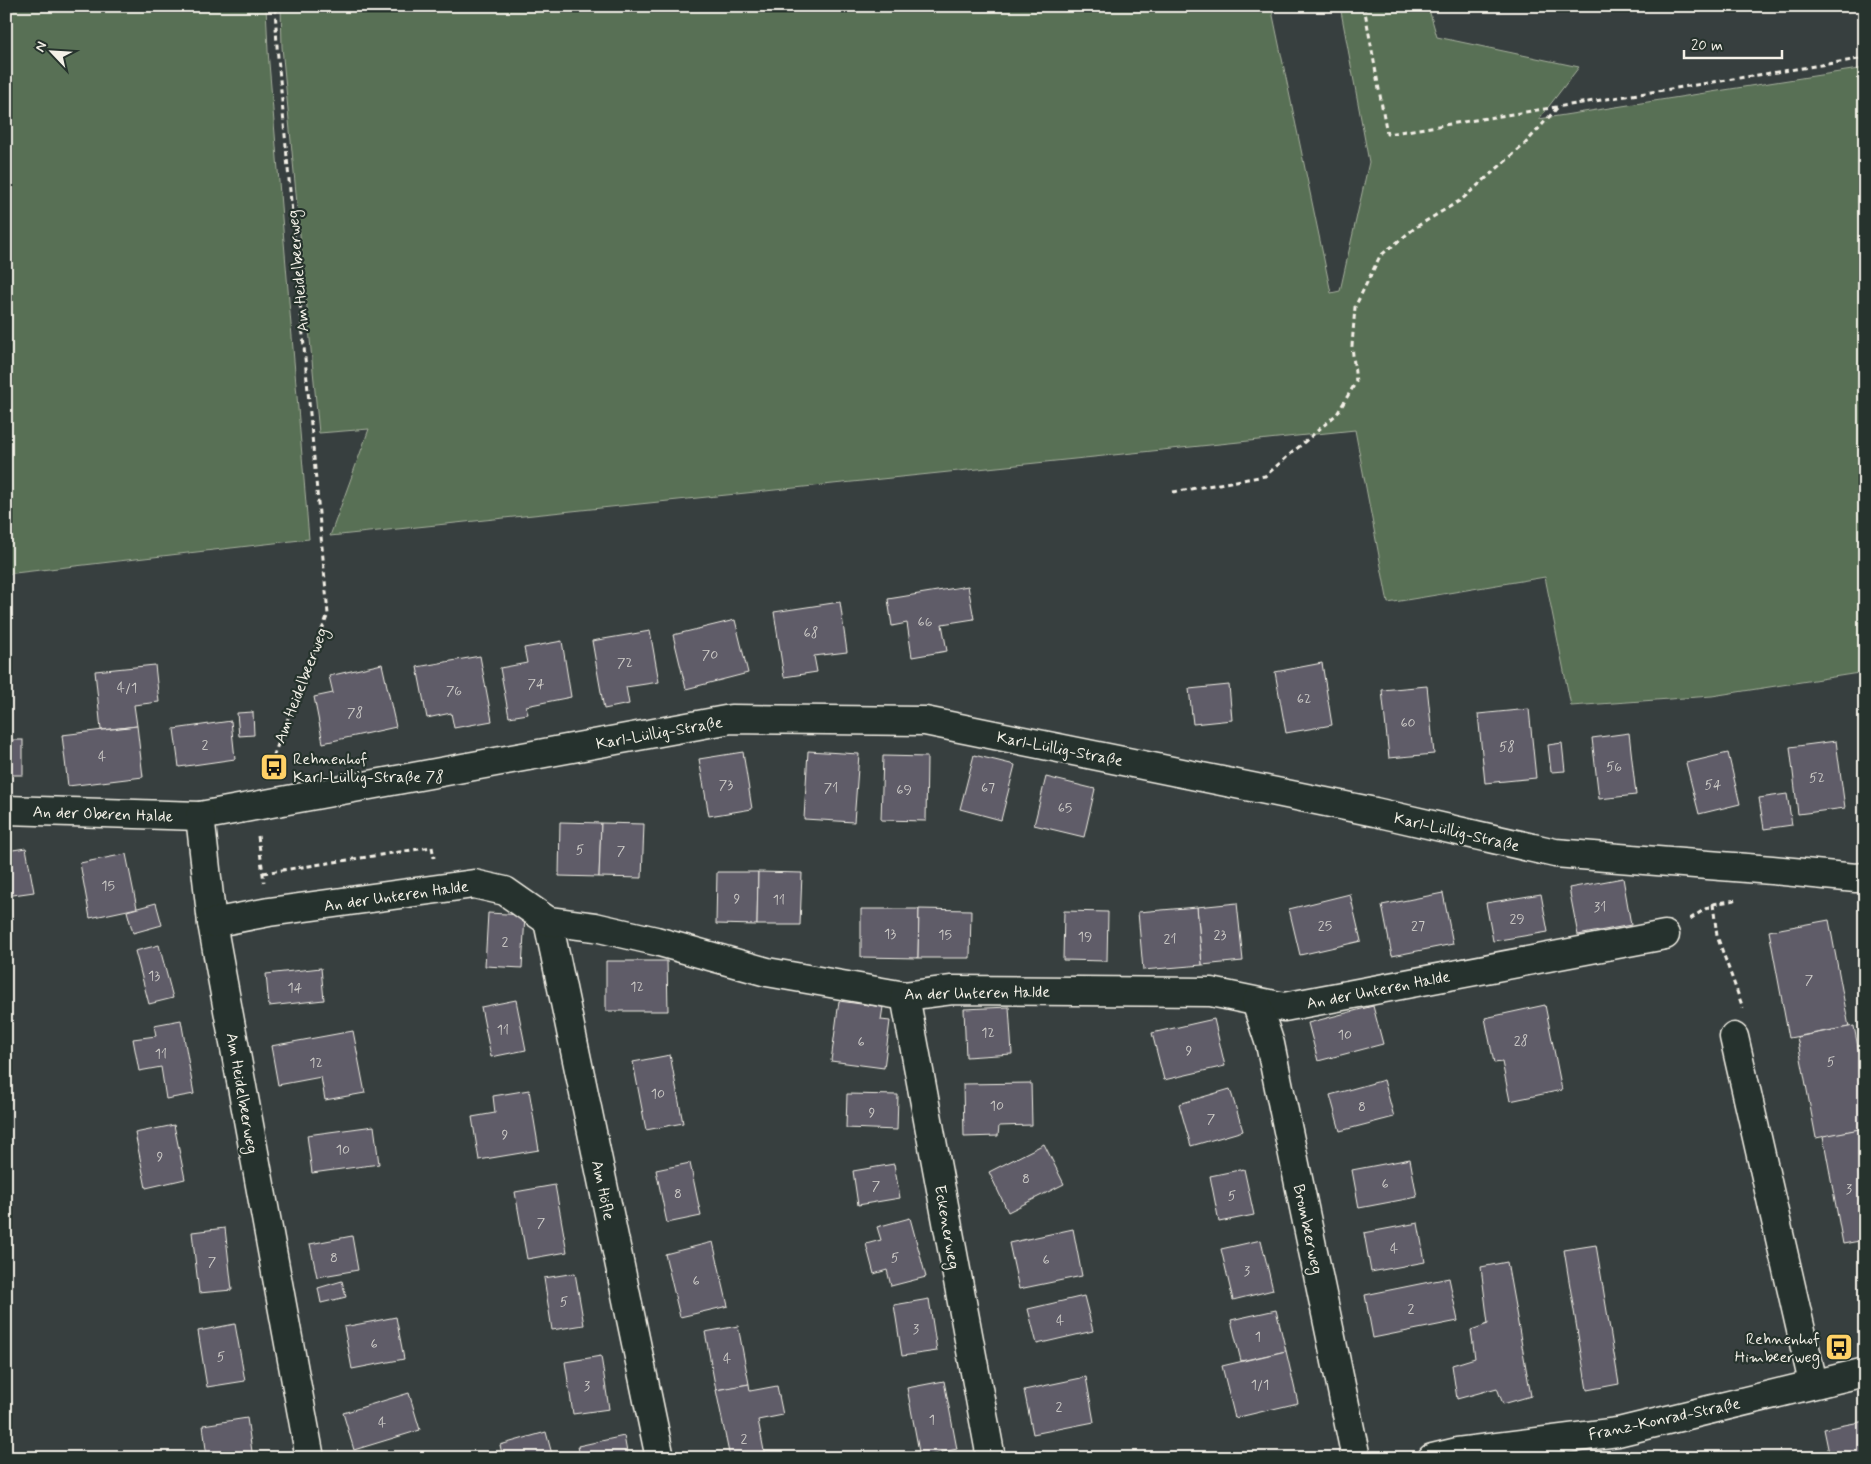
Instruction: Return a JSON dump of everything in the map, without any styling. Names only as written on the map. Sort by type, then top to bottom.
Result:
[{"type":"street","name":"Karl-Lüllig-Straße","points":[[254,806],[731,719],[925,721],[1375,812],[1555,853],[1856,878],[1865,877]]},
{"type":"street","points":[[200,816],[254,806]]},
{"type":"street","name":"An der Oberen Halde","points":[[6,810],[200,816]]},
{"type":"street","name":"Am Heidelbeerweg","points":[[200,816],[212,922],[310,1458]]},
{"type":"street","name":"An der Unteren Halde","points":[[212,922],[269,912],[474,884],[505,891],[548,921],[595,927],[656,941],[767,972],[905,996],[952,990],[1211,992],[1284,1007],[1665,935]]},
{"type":"street","name":"Am Höfle","points":[[548,921],[660,1458]]},
{"type":"street","name":"Eckenerweg","points":[[905,996],[991,1458]]},
{"type":"street","name":"Brombeerweg","points":[[1256,1002],[1270,1044],[1356,1458]]},
{"type":"street","points":[[1734,1037],[1814,1384]]},
{"type":"street","name":"Franz-Konrad-Straße","points":[[1432,1458],[1457,1452],[1618,1432],[1865,1372]]},
{"type":"path","name":"Am Heidelbeerweg","points":[[254,806],[328,614],[275,6]]},
{"type":"path","points":[[1364,6],[1387,134],[1865,58]]},
{"type":"path","points":[[1173,492],[1265,476],[1337,414],[1356,382],[1352,346],[1355,307],[1380,256],[1416,227],[1461,200],[1524,145],[1557,107]]},
{"type":"path","points":[[263,873],[432,847],[440,888]]},
{"type":"path","points":[[260,848],[266,890]]},
{"type":"path","points":[[1665,935],[1713,904],[1738,899]]},
{"type":"path","points":[[1713,904],[1716,936]]},
{"type":"green space","points":[[6,6],[266,6],[268,51],[309,539],[6,574]]},
{"type":"green space","points":[[281,6],[1271,6],[1331,293],[1340,291],[1369,162],[1340,6],[1428,6],[1437,37],[1579,67],[1539,119],[1865,68],[1865,672],[1712,696],[1571,706],[1545,577],[1388,603],[1355,430],[330,536],[369,429],[319,433],[282,47]]},
{"type":"building","points":[[968,586],[974,619],[942,624],[947,651],[912,657],[907,623],[892,626],[888,599]]},
{"type":"building","points":[[840,602],[847,652],[814,656],[817,672],[784,677],[774,612]]},
{"type":"building","points":[[735,620],[748,673],[686,689],[673,635]]},
{"type":"building","points":[[650,631],[659,682],[626,687],[629,704],[604,709],[592,641]]},
{"type":"building","points":[[562,641],[571,697],[526,706],[528,714],[509,717],[500,668],[527,663],[524,648]]},
{"type":"building","points":[[480,656],[492,721],[454,728],[451,713],[427,718],[417,667]]},
{"type":"building","points":[[1322,663],[1332,725],[1286,733],[1275,672]]},
{"type":"building","points":[[382,664],[396,727],[323,743],[314,697],[333,693],[329,676]]},
{"type":"building","points":[[155,665],[159,702],[134,705],[137,726],[101,730],[95,671]]},
{"type":"building","points":[[1229,685],[1232,720],[1193,724],[1189,689]]},
{"type":"building","points":[[1427,686],[1434,754],[1389,758],[1382,690]]},
{"type":"building","points":[[1529,709],[1536,778],[1485,783],[1478,714]]},
{"type":"building","points":[[253,712],[254,735],[239,736],[237,713]]},
{"type":"building","points":[[231,721],[235,759],[179,767],[174,729]]},
{"type":"building","points":[[137,726],[143,777],[68,786],[62,735]]},
{"type":"building","points":[[1629,733],[1636,795],[1599,799],[1592,738]]},
{"type":"building","points":[[6,740],[23,740],[23,775],[6,775]]},
{"type":"building","points":[[1836,741],[1845,808],[1798,814],[1790,747]]},
{"type":"building","points":[[1562,743],[1565,771],[1551,772],[1548,745]]},
{"type":"building","points":[[808,751],[859,754],[854,822],[804,819]]},
{"type":"building","points":[[743,752],[752,809],[709,816],[699,759]]},
{"type":"building","points":[[1728,753],[1740,804],[1699,814],[1686,763]]},
{"type":"building","points":[[974,755],[1015,765],[1001,820],[960,809]]},
{"type":"building","points":[[883,756],[927,757],[926,821],[881,820]]},
{"type":"building","points":[[1046,777],[1095,789],[1084,837],[1034,825]]},
{"type":"building","points":[[1787,794],[1792,825],[1764,829],[1759,798]]},
{"type":"building","points":[[560,822],[601,823],[599,877],[559,876]]},
{"type":"building","points":[[601,823],[644,824],[642,878],[599,877]]},
{"type":"building","points":[[26,848],[34,892],[6,896],[6,851]]},
{"type":"building","points":[[126,854],[137,908],[90,918],[80,863]]},
{"type":"building","points":[[717,872],[758,872],[757,925],[716,924]]},
{"type":"building","points":[[758,872],[802,873],[800,925],[757,925]]},
{"type":"building","points":[[1623,878],[1631,925],[1578,935],[1569,888]]},
{"type":"building","points":[[1443,893],[1453,944],[1392,956],[1382,905]]},
{"type":"building","points":[[1350,894],[1361,941],[1300,955],[1289,909]]},
{"type":"building","points":[[1541,894],[1548,932],[1493,941],[1486,903]]},
{"type":"building","points":[[156,903],[162,925],[133,933],[127,911]]},
{"type":"building","points":[[1237,903],[1243,961],[1202,965],[1197,907]]},
{"type":"building","points":[[1197,907],[1202,965],[1143,970],[1138,912]]},
{"type":"building","points":[[861,909],[919,909],[918,958],[861,957]]},
{"type":"building","points":[[919,909],[971,910],[970,958],[918,958]]},
{"type":"building","points":[[1064,911],[1108,912],[1107,961],[1063,960]]},
{"type":"building","points":[[488,913],[525,915],[522,968],[485,966]]},
{"type":"building","points":[[1829,920],[1849,1027],[1789,1038],[1769,931]]},
{"type":"building","points":[[159,945],[173,998],[149,1004],[135,951]]},
{"type":"building","points":[[606,961],[667,961],[668,1011],[606,1011]]},
{"type":"building","points":[[321,968],[324,1000],[269,1006],[266,974]]},
{"type":"building","points":[[516,1000],[526,1050],[491,1057],[481,1007]]},
{"type":"building","points":[[839,1001],[883,1007],[881,1020],[890,1021],[884,1068],[831,1061]]},
{"type":"building","points":[[1545,1005],[1562,1090],[1510,1101],[1502,1062],[1494,1063],[1485,1018]]},
{"type":"building","points":[[1373,1006],[1383,1044],[1318,1061],[1308,1023]]},
{"type":"building","points":[[1009,1007],[1012,1054],[966,1057],[964,1009]]},
{"type":"building","points":[[1214,1019],[1225,1066],[1164,1080],[1152,1033]]},
{"type":"building","points":[[181,1020],[194,1094],[166,1099],[161,1067],[139,1071],[133,1039],[156,1036],[154,1025]]},
{"type":"building","points":[[1854,1026],[1865,1085],[1865,1128],[1816,1138],[1797,1037]]},
{"type":"building","points":[[353,1031],[365,1093],[325,1100],[321,1077],[278,1085],[271,1046]]},
{"type":"building","points":[[670,1055],[683,1123],[646,1130],[633,1062]]},
{"type":"building","points":[[1384,1080],[1394,1117],[1340,1131],[1330,1095]]},
{"type":"building","points":[[1031,1083],[1032,1125],[999,1126],[998,1136],[964,1137],[963,1084]]},
{"type":"building","points":[[1230,1089],[1243,1131],[1191,1146],[1179,1104]]},
{"type":"building","points":[[529,1090],[539,1150],[479,1160],[472,1117],[495,1113],[493,1096]]},
{"type":"building","points":[[847,1094],[898,1095],[897,1130],[846,1128]]},
{"type":"building","points":[[174,1125],[185,1179],[146,1188],[135,1133]]},
{"type":"building","points":[[374,1126],[379,1164],[312,1173],[307,1135]]},
{"type":"building","points":[[1865,1128],[1865,1240],[1843,1244],[1823,1136]]},
{"type":"building","points":[[1044,1144],[1064,1184],[1008,1212],[989,1172]]},
{"type":"building","points":[[1410,1159],[1417,1197],[1359,1208],[1352,1170]]},
{"type":"building","points":[[690,1163],[701,1216],[667,1223],[656,1170]]},
{"type":"building","points":[[894,1164],[900,1198],[858,1205],[853,1171]]},
{"type":"building","points":[[1244,1169],[1254,1215],[1219,1222],[1210,1176]]},
{"type":"building","points":[[555,1185],[567,1252],[527,1259],[515,1192]]},
{"type":"building","points":[[910,1218],[926,1277],[891,1286],[887,1270],[874,1274],[866,1244],[881,1240],[877,1227]]},
{"type":"building","points":[[1418,1223],[1425,1262],[1371,1272],[1364,1233]]},
{"type":"building","points":[[225,1228],[232,1290],[199,1293],[192,1232]]},
{"type":"building","points":[[1073,1229],[1082,1276],[1019,1289],[1009,1243]]},
{"type":"building","points":[[352,1236],[358,1270],[317,1277],[310,1244]]},
{"type":"building","points":[[1261,1240],[1273,1290],[1233,1300],[1221,1249]]},
{"type":"building","points":[[713,1242],[728,1306],[680,1317],[665,1254]]},
{"type":"building","points":[[1596,1245],[1619,1384],[1587,1390],[1564,1250]]},
{"type":"building","points":[[1507,1262],[1531,1396],[1503,1404],[1497,1388],[1457,1399],[1452,1365],[1475,1358],[1471,1330],[1488,1324],[1481,1267]]},
{"type":"building","points":[[575,1273],[584,1325],[552,1330],[544,1278]]},
{"type":"building","points":[[1449,1278],[1458,1321],[1373,1338],[1365,1295]]},
{"type":"building","points":[[342,1281],[346,1297],[321,1303],[318,1288]]},
{"type":"building","points":[[1084,1296],[1093,1331],[1037,1344],[1028,1309]]},
{"type":"building","points":[[929,1299],[937,1351],[902,1356],[894,1305]]},
{"type":"building","points":[[1276,1310],[1286,1351],[1241,1361],[1231,1320]]},
{"type":"building","points":[[396,1317],[404,1359],[352,1369],[344,1327]]},
{"type":"building","points":[[235,1324],[245,1381],[207,1387],[198,1331]]},
{"type":"building","points":[[738,1326],[749,1384],[716,1390],[705,1332]]},
{"type":"building","points":[[1286,1351],[1298,1403],[1235,1418],[1222,1366]]},
{"type":"building","points":[[601,1356],[609,1409],[573,1414],[565,1362]]},
{"type":"building","points":[[1086,1377],[1094,1422],[1033,1434],[1024,1390]]},
{"type":"building","points":[[944,1381],[957,1449],[920,1457],[907,1388]]},
{"type":"building","points":[[749,1384],[750,1391],[777,1386],[783,1415],[758,1420],[765,1456],[730,1458],[716,1390]]},
{"type":"building","points":[[409,1393],[420,1430],[354,1450],[343,1413]]},
{"type":"building","points":[[247,1418],[253,1458],[207,1458],[203,1425]]},
{"type":"building","points":[[1865,1421],[1865,1458],[1830,1458],[1824,1429]]},
{"type":"building","points":[[546,1432],[553,1458],[503,1458],[500,1445]]},
{"type":"building","points":[[624,1436],[628,1458],[580,1458],[578,1446]]},
{"type":"place","name":"Rehnenhof Karl-Lüllig-Straße 78","points":[[274,767]]},
{"type":"place","name":"Rehnenhof Himbeerweg","points":[[1839,1347]]}]
